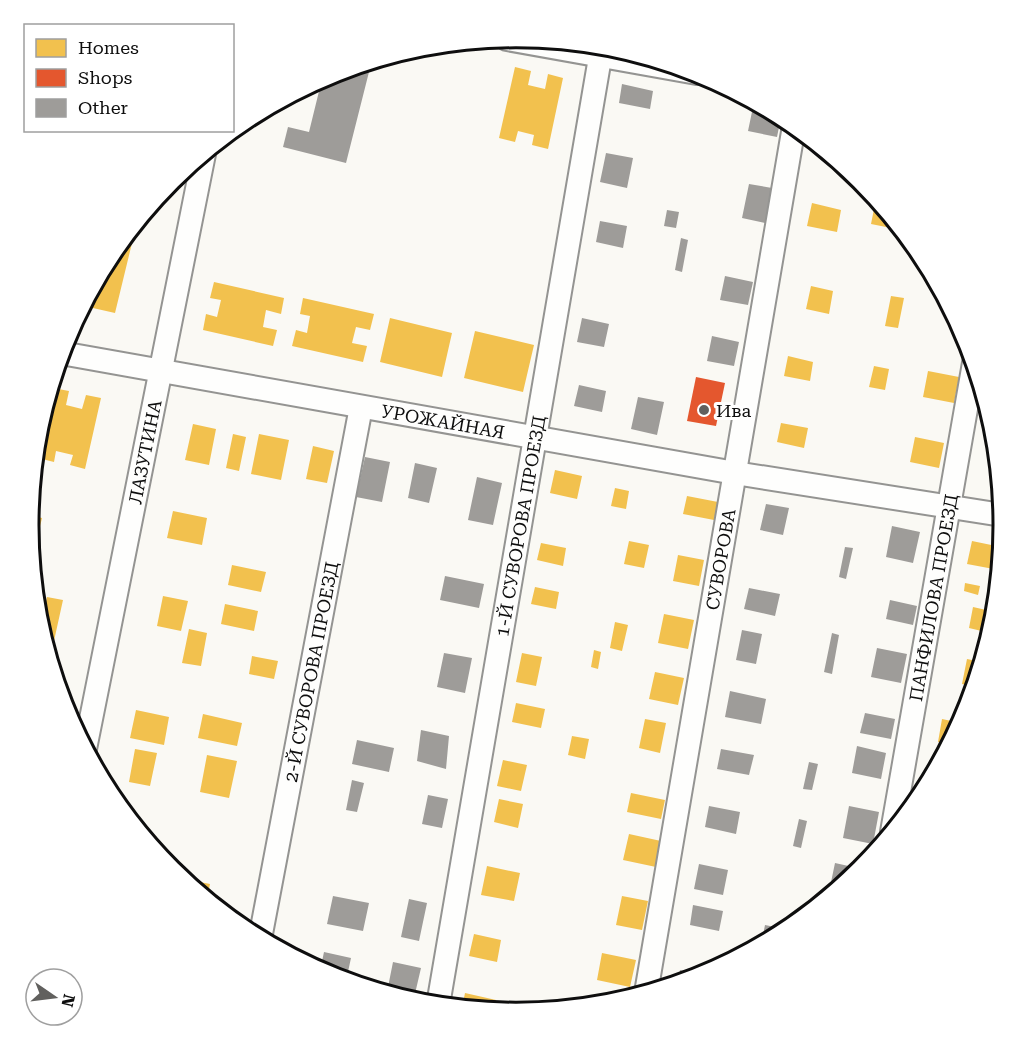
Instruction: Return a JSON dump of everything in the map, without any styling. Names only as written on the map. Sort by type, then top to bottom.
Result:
[{"type":"street","name":"1-Й СУВОРОВА ПРОЕЗД","points":[[440,996],[600,57]]},
{"type":"street","name":"СУВОРОВА","points":[[648,983],[792,137]]},
{"type":"street","name":"ЛАЗУТИНА","points":[[84,728],[201,167]]},
{"type":"street","name":"УРОЖАЙНАЯ","points":[[71,354],[535,439],[993,514]]},
{"type":"street","name":"ПАНФИЛОВА ПРОЕЗД","points":[[895,815],[971,381]]},
{"type":"street","name":"2-Й СУВОРОВА ПРОЕЗД","points":[[262,929],[361,407]]},
{"type":"building: Homes","points":[[515,67],[531,71],[528,85],[545,89],[548,74],[563,78],[548,149],[532,145],[534,135],[518,131],[515,142],[499,138]]},
{"type":"building: Homes","points":[[812,203],[841,210],[837,232],[807,226]]},
{"type":"building: Homes","points":[[874,210],[888,227],[871,224]]},
{"type":"building: Homes","points":[[132,243],[115,313],[92,308],[119,260]]},
{"type":"building: Homes","points":[[214,282],[284,298],[281,314],[266,310],[263,327],[277,330],[273,346],[203,330],[206,314],[217,317],[221,300],[210,298]]},
{"type":"building: Homes","points":[[811,286],[833,291],[829,314],[806,309]]},
{"type":"building: Homes","points":[[891,296],[904,298],[898,328],[885,326]]},
{"type":"building: Homes","points":[[303,298],[374,314],[370,330],[356,327],[352,343],[367,346],[363,362],[292,346],[296,330],[307,333],[310,316],[300,314]]},
{"type":"building: Homes","points":[[390,318],[452,333],[442,377],[380,362]]},
{"type":"building: Homes","points":[[475,331],[534,345],[523,392],[464,378]]},
{"type":"building: Homes","points":[[788,356],[813,362],[810,381],[784,376]]},
{"type":"building: Homes","points":[[874,366],[889,369],[885,390],[869,387]]},
{"type":"building: Homes","points":[[928,371],[959,377],[954,403],[923,397]]},
{"type":"building: Homes","points":[[59,389],[69,391],[66,405],[82,409],[86,395],[101,398],[85,469],[70,465],[73,455],[56,451],[54,462],[44,459]]},
{"type":"building: Homes","points":[[781,423],[808,428],[804,448],[777,442]]},
{"type":"building: Homes","points":[[193,424],[216,429],[209,465],[185,460]]},
{"type":"building: Homes","points":[[233,434],[246,437],[239,471],[226,468]]},
{"type":"building: Homes","points":[[259,434],[289,440],[281,480],[251,474]]},
{"type":"building: Homes","points":[[915,437],[944,443],[939,468],[910,462]]},
{"type":"building: Homes","points":[[313,446],[334,451],[327,483],[306,479]]},
{"type":"building: Homes","points":[[555,470],[582,476],[577,499],[550,493]]},
{"type":"building: Homes","points":[[615,488],[629,491],[626,509],[611,506]]},
{"type":"building: Homes","points":[[687,496],[718,502],[714,520],[683,514]]},
{"type":"building: Homes","points":[[173,511],[207,518],[202,545],[167,538]]},
{"type":"building: Homes","points":[[629,541],[649,545],[644,568],[624,564]]},
{"type":"building: Homes","points":[[972,541],[992,545],[991,568],[967,564]]},
{"type":"building: Homes","points":[[541,543],[566,548],[563,566],[537,560]]},
{"type":"building: Homes","points":[[678,555],[704,560],[699,586],[673,581]]},
{"type":"building: Homes","points":[[232,565],[266,572],[261,592],[228,585]]},
{"type":"building: Homes","points":[[965,583],[980,586],[978,595],[964,591]]},
{"type":"building: Homes","points":[[535,587],[559,592],[556,609],[531,604]]},
{"type":"building: Homes","points":[[163,596],[188,601],[181,631],[157,626]]},
{"type":"building: Homes","points":[[47,597],[63,600],[54,643],[48,619]]},
{"type":"building: Homes","points":[[225,604],[258,611],[254,631],[221,624]]},
{"type":"building: Homes","points":[[973,607],[985,610],[981,631],[969,628]]},
{"type":"building: Homes","points":[[664,614],[694,620],[688,649],[658,643]]},
{"type":"building: Homes","points":[[615,622],[628,625],[622,651],[610,648]]},
{"type":"building: Homes","points":[[189,629],[207,633],[201,666],[182,663]]},
{"type":"building: Homes","points":[[594,650],[601,652],[598,669],[591,667]]},
{"type":"building: Homes","points":[[522,653],[542,657],[536,686],[516,682]]},
{"type":"building: Homes","points":[[252,656],[278,661],[274,679],[249,674]]},
{"type":"building: Homes","points":[[967,659],[974,660],[966,685],[962,684]]},
{"type":"building: Homes","points":[[655,672],[684,678],[678,705],[649,699]]},
{"type":"building: Homes","points":[[516,703],[545,709],[541,728],[512,722]]},
{"type":"building: Homes","points":[[136,710],[169,717],[164,745],[130,738]]},
{"type":"building: Homes","points":[[203,714],[242,723],[237,746],[198,738]]},
{"type":"building: Homes","points":[[645,719],[666,723],[660,753],[639,748]]},
{"type":"building: Homes","points":[[942,719],[951,721],[940,743],[938,742]]},
{"type":"building: Homes","points":[[572,736],[589,739],[585,759],[568,755]]},
{"type":"building: Homes","points":[[135,749],[157,753],[150,786],[129,782]]},
{"type":"building: Homes","points":[[207,755],[237,761],[229,798],[200,792]]},
{"type":"building: Homes","points":[[503,760],[527,765],[521,791],[497,786]]},
{"type":"building: Homes","points":[[631,793],[665,800],[661,819],[627,812]]},
{"type":"building: Homes","points":[[499,799],[523,804],[518,828],[494,822]]},
{"type":"building: Homes","points":[[629,834],[661,841],[656,867],[623,860]]},
{"type":"building: Homes","points":[[487,866],[520,873],[514,901],[481,895]]},
{"type":"building: Homes","points":[[199,882],[210,884],[209,890]]},
{"type":"building: Homes","points":[[622,896],[648,901],[642,930],[616,925]]},
{"type":"building: Homes","points":[[474,934],[501,940],[497,962],[469,956]]},
{"type":"building: Homes","points":[[602,953],[636,960],[630,987],[597,980]]},
{"type":"building: Homes","points":[[465,993],[496,1000],[485,1001],[464,999]]},
{"type":"building: Shops","points":[[696,377],[725,383],[716,426],[687,421]]},
{"type":"building: Other","points":[[369,72],[346,163],[283,147],[288,127],[309,132],[319,92]]},
{"type":"building: Other","points":[[622,84],[653,91],[650,109],[619,103]]},
{"type":"building: Other","points":[[752,111],[779,128],[777,137],[748,131]]},
{"type":"building: Other","points":[[606,153],[633,158],[627,188],[600,182]]},
{"type":"building: Other","points":[[749,184],[772,188],[765,223],[742,218]]},
{"type":"building: Other","points":[[667,210],[679,212],[676,228],[664,226]]},
{"type":"building: Other","points":[[600,221],[627,226],[623,248],[596,242]]},
{"type":"building: Other","points":[[681,238],[688,240],[682,272],[675,270]]},
{"type":"building: Other","points":[[725,276],[753,282],[748,305],[720,300]]},
{"type":"building: Other","points":[[582,318],[609,324],[604,347],[577,342]]},
{"type":"building: Other","points":[[712,336],[739,342],[734,366],[707,361]]},
{"type":"building: Other","points":[[579,385],[606,391],[602,412],[574,406]]},
{"type":"building: Other","points":[[638,397],[664,402],[657,435],[631,429]]},
{"type":"building: Other","points":[[365,457],[390,462],[382,502],[356,497]]},
{"type":"building: Other","points":[[415,463],[437,468],[429,503],[408,498]]},
{"type":"building: Other","points":[[477,477],[502,483],[493,525],[468,520]]},
{"type":"building: Other","points":[[766,504],[789,508],[783,535],[760,530]]},
{"type":"building: Other","points":[[892,526],[920,532],[913,563],[886,557]]},
{"type":"building: Other","points":[[845,547],[853,548],[846,579],[839,577]]},
{"type":"building: Other","points":[[445,576],[484,584],[479,608],[440,600]]},
{"type":"building: Other","points":[[749,588],[780,594],[775,616],[744,609]]},
{"type":"building: Other","points":[[890,600],[917,606],[913,625],[886,619]]},
{"type":"building: Other","points":[[742,630],[762,634],[756,664],[736,660]]},
{"type":"building: Other","points":[[832,633],[839,635],[832,674],[824,672]]},
{"type":"building: Other","points":[[877,648],[907,654],[901,683],[871,677]]},
{"type":"building: Other","points":[[444,653],[472,658],[465,693],[437,687]]},
{"type":"building: Other","points":[[730,691],[766,699],[761,724],[725,717]]},
{"type":"building: Other","points":[[865,713],[895,719],[891,739],[860,733]]},
{"type":"building: Other","points":[[421,730],[449,736],[446,769],[417,761]]},
{"type":"building: Other","points":[[357,740],[394,748],[389,772],[352,764]]},
{"type":"building: Other","points":[[857,746],[886,753],[881,779],[852,773]]},
{"type":"building: Other","points":[[721,749],[754,755],[749,775],[717,769]]},
{"type":"building: Other","points":[[809,762],[818,764],[812,790],[803,789]]},
{"type":"building: Other","points":[[352,780],[364,783],[357,812],[346,810]]},
{"type":"building: Other","points":[[428,795],[448,799],[442,828],[422,824]]},
{"type":"building: Other","points":[[709,806],[740,812],[736,834],[705,827]]},
{"type":"building: Other","points":[[849,806],[879,812],[871,844],[843,838]]},
{"type":"building: Other","points":[[799,819],[807,821],[801,848],[793,846]]},
{"type":"building: Other","points":[[835,863],[850,866],[831,884]]},
{"type":"building: Other","points":[[699,864],[728,870],[723,895],[694,889]]},
{"type":"building: Other","points":[[333,896],[369,903],[363,931],[327,924]]},
{"type":"building: Other","points":[[409,899],[427,903],[419,941],[401,937]]},
{"type":"building: Other","points":[[693,905],[723,911],[719,931],[690,925]]},
{"type":"building: Other","points":[[765,925],[774,927],[763,933]]},
{"type":"building: Other","points":[[324,952],[351,958],[348,972],[322,961]]},
{"type":"building: Other","points":[[393,962],[421,968],[416,991],[388,985]]},
{"type":"place","name":"Ива","points":[[704,410]]}]
